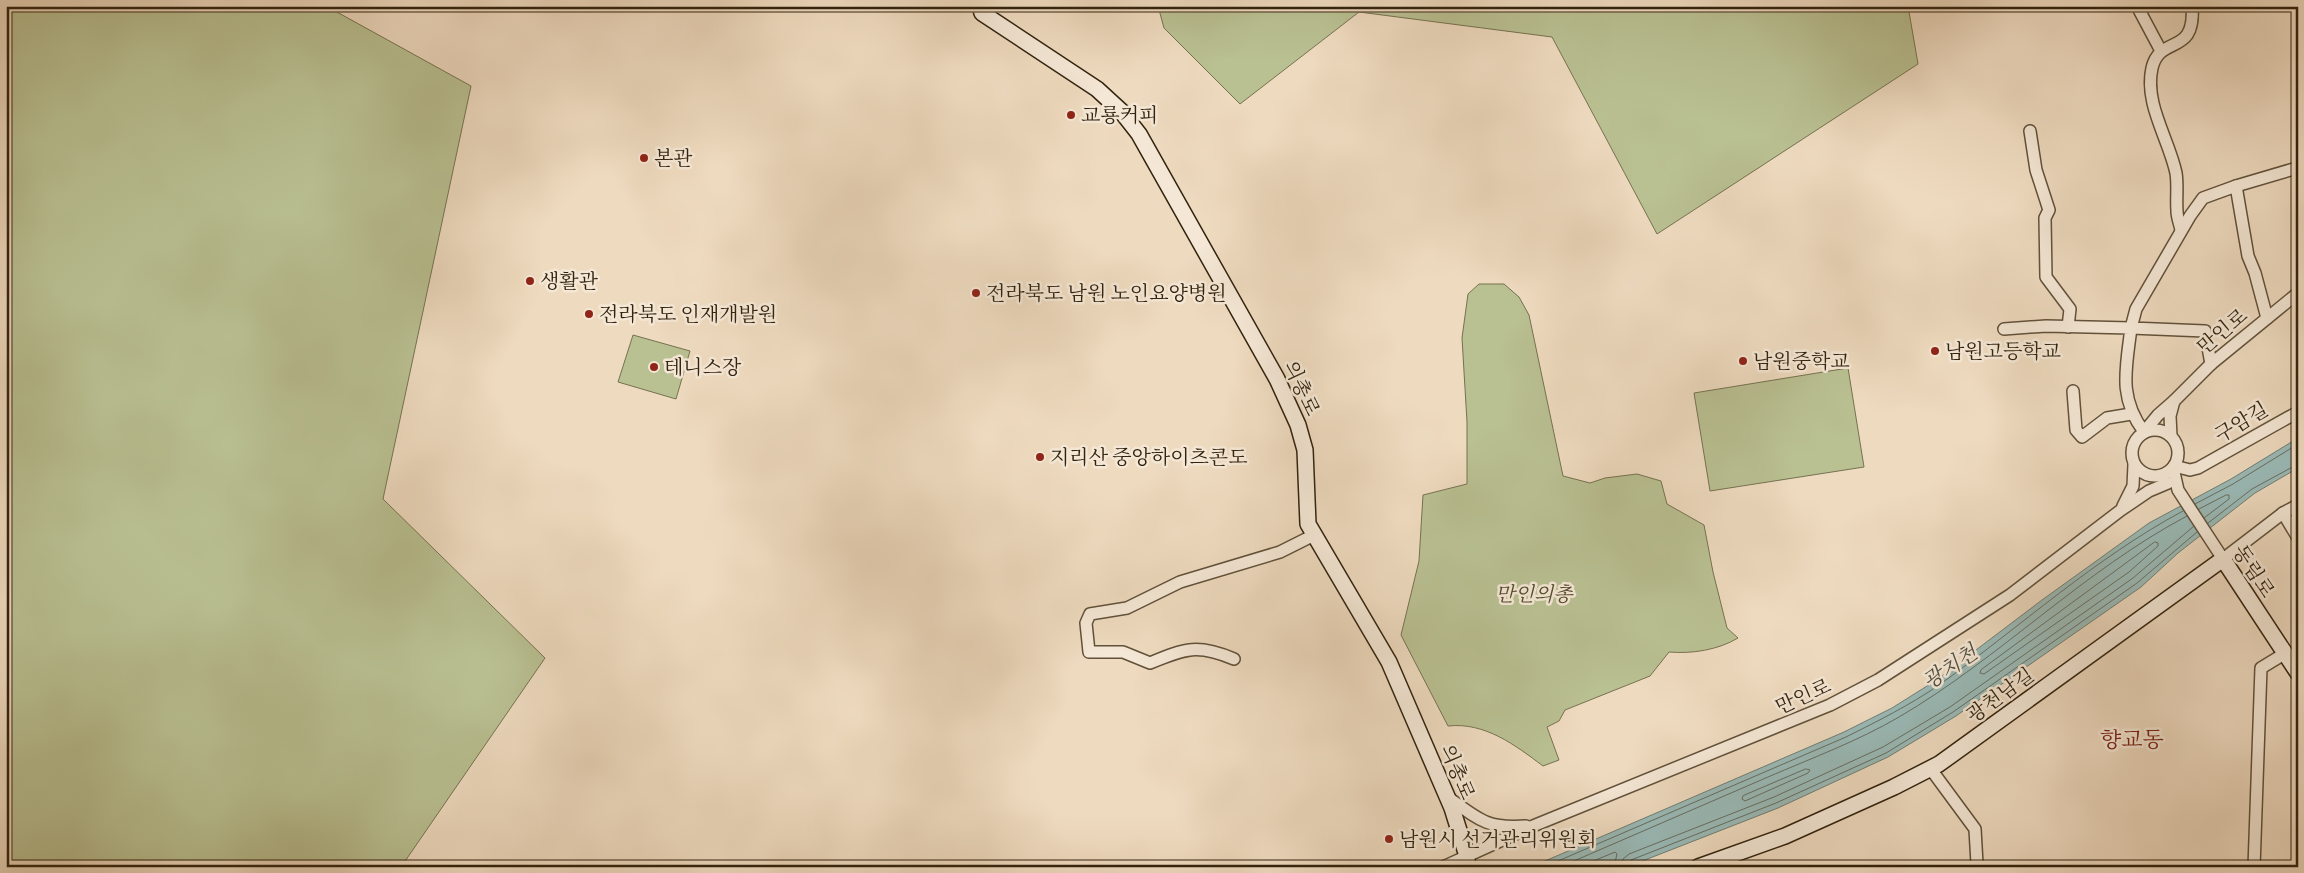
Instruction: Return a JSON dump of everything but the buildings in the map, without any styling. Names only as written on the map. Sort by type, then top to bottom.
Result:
[{"type":"street","points":[[2137,6],[2161,51]]},
{"type":"street","points":[[2181,230],[2177,213],[2176,174],[2151,90],[2152,67],[2161,51],[2186,38],[2192,26],[2192,6]]},
{"type":"street","name":"의총로","points":[[978,9],[1097,89],[1122,111],[1139,134],[1277,380],[1298,425],[1305,450],[1308,524],[1389,662],[1449,798],[1467,861]]},
{"type":"street","points":[[2030,132],[2036,170],[2049,210],[2044,218],[2046,277],[2070,309],[2068,327]]},
{"type":"street","points":[[2144,432],[2131,414],[2125,383],[2131,328],[2136,309],[2181,230],[2204,198],[2297,167]]},
{"type":"street","points":[[2236,186],[2248,256],[2256,274],[2267,318]]},
{"type":"street","name":"만인로","points":[[2144,432],[2158,414],[2174,401],[2211,364],[2298,293]]},
{"type":"street","points":[[2004,329],[2068,327],[2205,331],[2211,364]]},
{"type":"street","points":[[2073,391],[2076,430],[2082,437],[2107,418],[2131,414]]},
{"type":"street","points":[[2174,401],[2170,416],[2171,436],[2178,448],[2175,464],[2178,490]]},
{"type":"street","name":"구암길","points":[[2175,464],[2204,465],[2298,412]]},
{"type":"street","points":[[2121,510],[2133,486],[2134,464],[2131,452],[2132,446],[2144,432],[2162,431],[2171,436]]},
{"type":"street","points":[[2134,464],[2140,472],[2161,478],[2178,490]]},
{"type":"street","points":[[2161,478],[2175,464]]},
{"type":"street","name":"만인로","points":[[1442,867],[1467,861],[1533,826],[1821,710],[1878,680],[2010,595],[2149,490],[2161,478]]},
{"type":"street","name":"동림로","points":[[2178,490],[2298,673]]},
{"type":"street","name":"광천남길","points":[[1698,867],[1785,836],[1894,787],[1930,768],[2220,555],[2298,505]]},
{"type":"street","points":[[2283,513],[2298,538]]},
{"type":"street","points":[[1234,659],[1210,650],[1180,652],[1150,663],[1123,652],[1089,652],[1086,623],[1090,614],[1127,608],[1180,582],[1280,552],[1314,535]]},
{"type":"street","points":[[2254,867],[2261,668],[2284,654]]},
{"type":"street","points":[[1930,768],[1975,829],[1977,864],[1979,867]]},
{"type":"street","points":[[1449,798],[1479,820],[1491,826],[1506,828],[1533,826]]},
{"type":"green space","points":[[6,6],[326,6],[471,86],[383,499],[545,658],[401,867],[6,867]]},
{"type":"green space","points":[[1158,6],[1908,6],[1918,64],[1657,234],[1552,37],[1359,12],[1240,104],[1164,28]]},
{"type":"green space","name":"만인의총","points":[[1479,284],[1504,284],[1519,297],[1529,315],[1563,476],[1590,483],[1605,478],[1637,474],[1661,481],[1667,504],[1704,525],[1727,628],[1738,638],[1722,646],[1705,650],[1669,652],[1650,676],[1565,710],[1559,721],[1547,727],[1559,760],[1543,766],[1522,750],[1487,731],[1462,726],[1448,726],[1401,635],[1419,561],[1423,495],[1467,484],[1467,422],[1462,338],[1468,294]]},
{"type":"green space","name":"테니스장","points":[[633,335],[690,351],[676,399],[618,382]]},
{"type":"green space","points":[[1848,368],[1864,467],[1710,491],[1694,393]]},
{"type":"water","points":[[2298,438],[2298,468],[2255,493],[2178,553],[2141,587],[1956,716],[1888,757],[1778,808],[1627,867],[1531,867],[1844,732],[1892,708],[1935,681],[2042,600],[2149,523],[2231,479]]},
{"type":"place","name":"교룡커피","points":[[1071,115]]},
{"type":"place","name":"본관","points":[[644,158]]},
{"type":"place","name":"생활관","points":[[530,281]]},
{"type":"place","name":"전라북도 남원 노인요양병원","points":[[976,293]]},
{"type":"place","name":"전라북도 인재개발원","points":[[589,314]]},
{"type":"place","name":"남원고등학교","points":[[1935,351]]},
{"type":"place","name":"남원중학교","points":[[1743,361]]},
{"type":"place","name":"테니스장","points":[[654,367]]},
{"type":"place","name":"지리산 중앙하이츠콘도","points":[[1040,457]]},
{"type":"place","name":"남원시 선거관리위원회","points":[[1389,839]]},
{"type":"district","name":"향교동","points":[[2132,739]]},
{"type":"water label","name":"광치천","points":[[1950,667]]}]
